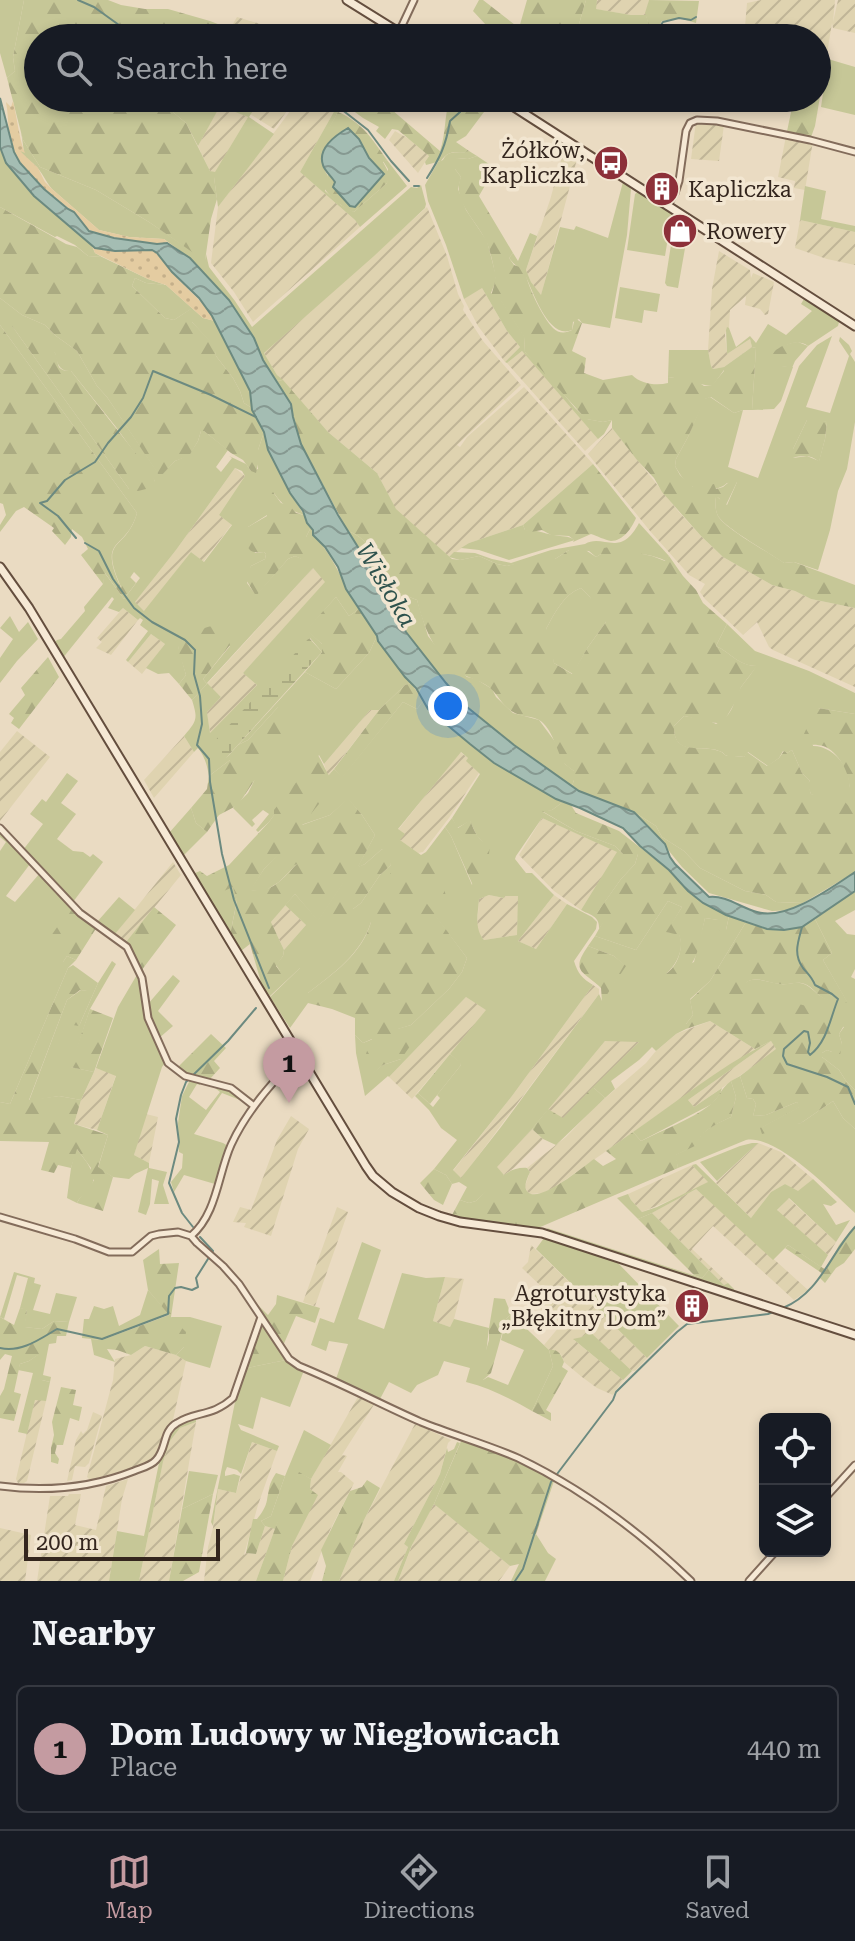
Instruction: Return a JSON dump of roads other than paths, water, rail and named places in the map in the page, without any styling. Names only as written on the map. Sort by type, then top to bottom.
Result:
[{"type":"street","points":[[347,0],[386,24]]},
{"type":"street","points":[[403,24],[414,0]]},
{"type":"street","points":[[522,112],[855,326]]},
{"type":"street","points":[[667,206],[679,181],[686,131],[690,123],[697,120],[717,121],[855,152]]},
{"type":"street","points":[[0,567],[40,626],[366,1166],[383,1185],[402,1199],[460,1222],[542,1233],[855,1335]]},
{"type":"street","points":[[0,828],[80,913],[125,945],[142,978],[148,1018],[168,1063],[186,1076],[231,1088],[254,1106]]},
{"type":"street","points":[[191,1236],[207,1215],[230,1147],[254,1106],[299,1054]]},
{"type":"street","points":[[0,1217],[109,1252],[132,1252],[151,1236],[159,1234],[178,1232],[191,1236],[239,1284],[283,1353],[299,1366],[425,1423],[520,1460],[588,1496],[691,1581]]},
{"type":"street","points":[[0,1486],[27,1490],[62,1489],[124,1475],[156,1460],[167,1434],[178,1421],[212,1412],[233,1398],[261,1316]]},
{"type":"street","points":[[831,1491],[855,1465]]},
{"type":"street","points":[[749,1581],[771,1557]]},
{"type":"water","points":[[0,98],[14,152],[20,163],[44,189],[74,212],[89,231],[114,238],[167,243],[190,258],[229,300],[291,404],[301,444],[406,632],[467,707],[579,791],[634,812],[665,844],[675,864],[709,897],[769,914],[794,908],[855,872],[855,891],[802,927],[767,929],[726,915],[688,891],[623,828],[556,799],[494,763],[428,709],[416,688],[378,641],[346,589],[338,567],[313,535],[268,450],[264,432],[252,410],[250,391],[212,316],[157,253],[152,250],[95,248],[34,196],[6,163],[0,147]]},
{"type":"water","points":[[348,128],[384,174],[355,207],[350,206],[333,187],[335,182],[322,159],[329,143]]},
{"type":"waterway","points":[[78,0],[118,24]]},
{"type":"waterway","points":[[662,24],[679,18],[691,20],[696,17]]},
{"type":"waterway","points":[[345,112],[368,130],[409,181]]},
{"type":"waterway","points":[[427,178],[442,151],[450,121],[460,112]]},
{"type":"waterway","points":[[414,186],[419,186]]},
{"type":"waterway","points":[[76,538],[58,516],[40,503],[47,501],[65,480],[95,462],[131,417],[143,398],[153,371],[256,417]]},
{"type":"waterway","points":[[85,543],[99,551],[113,579],[134,608],[185,640],[195,650],[194,674],[200,696],[202,724],[197,745],[209,759],[222,854],[234,900],[269,988]]},
{"type":"waterway","points":[[802,927],[797,948],[800,963],[815,985],[838,999],[816,1050],[810,1055],[808,1052],[808,1032],[804,1031],[784,1049],[783,1056],[787,1064],[848,1087],[855,1104]]},
{"type":"waterway","points":[[193,1227],[182,1213],[169,1183],[179,1142],[176,1119],[181,1095],[186,1082],[256,1008]]},
{"type":"waterway","points":[[783,1308],[796,1301],[815,1283],[855,1227]]},
{"type":"waterway","points":[[0,1348],[23,1347],[57,1329],[102,1339],[168,1314],[169,1296],[175,1288],[192,1290],[198,1287],[196,1278],[213,1251],[200,1237]]},
{"type":"waterway","points":[[515,1581],[523,1569],[551,1482],[616,1392],[687,1324],[773,1312]]},
{"type":"place","name":"Żółków, Kapliczka","points":[[611,163]]},
{"type":"place","name":"Kapliczka","points":[[662,189]]},
{"type":"place","name":"Rowery","points":[[680,231]]},
{"type":"place","name":"Dom Ludowy w Niegłowicach","points":[[289,1103]]},
{"type":"place","name":"Agroturystyka „Błękitny Dom”","points":[[692,1306]]},
{"type":"water label","name":"Wisłoka","points":[[386,585]]}]
